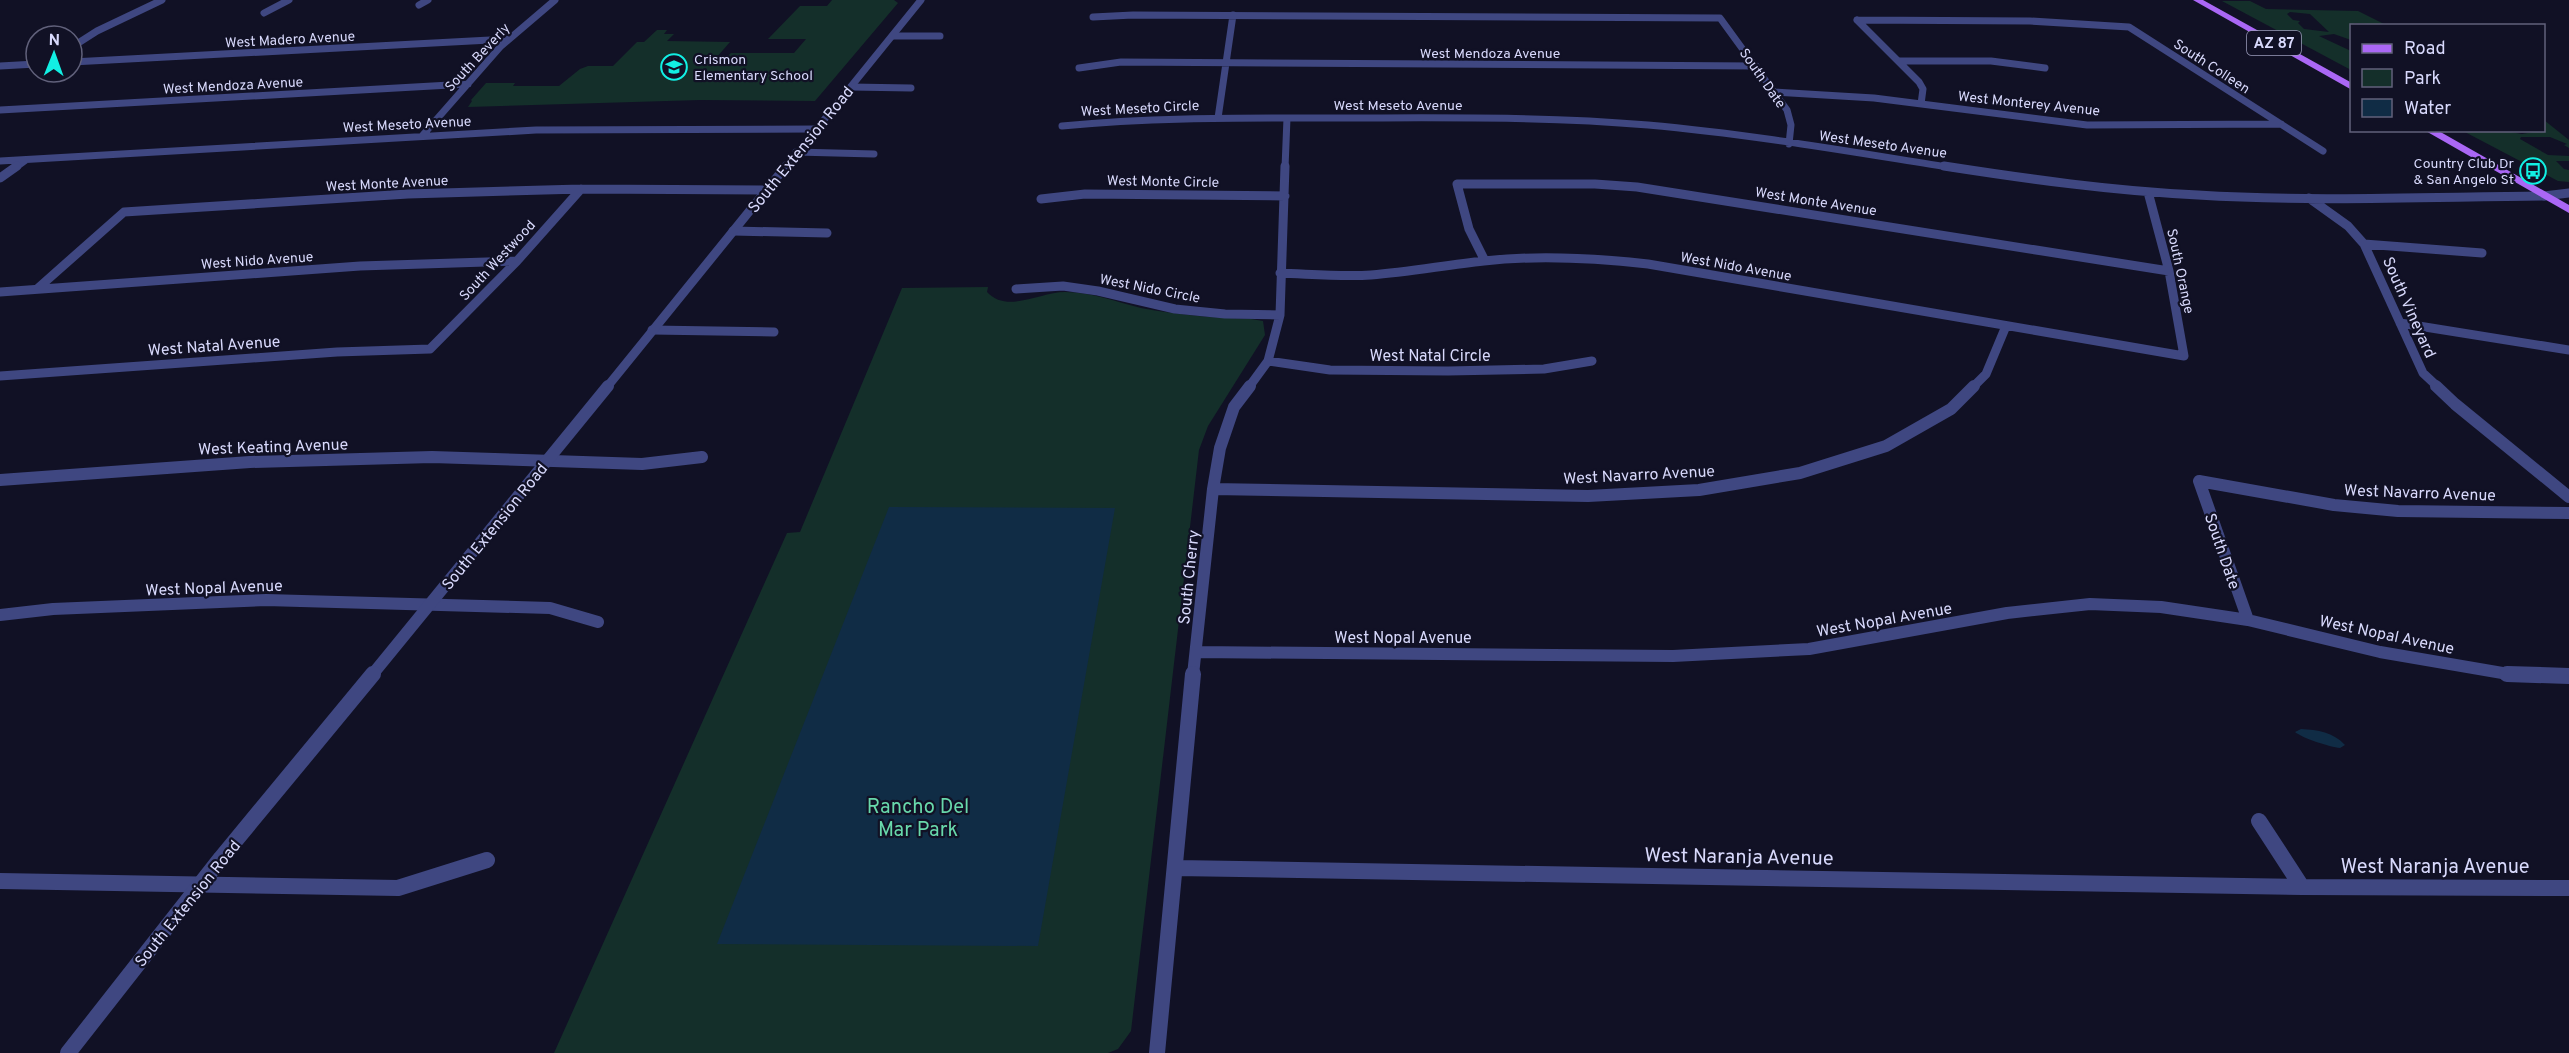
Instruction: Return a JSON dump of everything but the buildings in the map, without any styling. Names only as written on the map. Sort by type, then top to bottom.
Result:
[{"type":"main road","name":"AZ 87","points":[[2197,0],[2350,86]]},
{"type":"main road","points":[[2432,132],[2569,210]]},
{"type":"street","points":[[84,40],[162,0]]},
{"type":"street","points":[[264,13],[290,0]]},
{"type":"street","points":[[419,5],[428,0]]},
{"type":"street","name":"South Beverly","points":[[422,136],[509,39],[534,15],[555,0]]},
{"type":"street","name":"South Extension Road","points":[[68,1053],[200,885],[921,0]]},
{"type":"street","points":[[1093,17],[1233,15],[1218,118]]},
{"type":"street","name":"South Date","points":[[1233,15],[1720,18],[1787,110],[1791,125],[1789,144]]},
{"type":"street","name":"South Colleen","points":[[1900,61],[1857,20],[2030,21],[2129,27],[2323,151]]},
{"type":"street","points":[[893,36],[940,36]]},
{"type":"street","name":"West Madero Avenue","points":[[84,61],[509,39]]},
{"type":"street","points":[[1900,61],[2000,62],[2045,68]]},
{"type":"street","points":[[1900,61],[1923,89],[1921,104]]},
{"type":"street","name":"West Mendoza Avenue","points":[[1079,68],[1121,62],[1755,66]]},
{"type":"street","points":[[0,66],[24,65]]},
{"type":"street","name":"West Mendoza Avenue","points":[[0,110],[468,84]]},
{"type":"street","points":[[851,87],[911,88]]},
{"type":"street","name":"West Monterey Avenue","points":[[1774,92],[1832,94],[2086,124],[2281,124]]},
{"type":"street","name":"West Meseto Circle","points":[[1062,126],[1151,118],[1218,118]]},
{"type":"street","name":"West Meseto Avenue","points":[[1218,118],[1542,119],[1612,122],[1691,129],[2066,183],[2148,192],[2309,198],[2544,196]]},
{"type":"street","name":"South Cherry","points":[[1157,1053],[1176,868],[1180,797],[1213,489],[1220,448],[1234,407],[1268,361],[1280,315],[1287,118]]},
{"type":"street","name":"West Meseto Avenue","points":[[0,161],[422,136],[643,128],[817,129]]},
{"type":"street","points":[[796,152],[874,154]]},
{"type":"street","points":[[0,178],[27,159]]},
{"type":"street","name":"West Monte Avenue","points":[[1485,261],[1469,230],[1457,184],[1595,184],[1637,187],[2169,271]]},
{"type":"street","name":"West Monte Avenue","points":[[37,289],[124,212],[408,194],[581,189],[767,190]]},
{"type":"street","name":"South Westwood","points":[[430,349],[517,261],[581,189]]},
{"type":"street","name":"South Orange","points":[[2148,192],[2169,271],[2184,356]]},
{"type":"street","points":[[2544,196],[2569,193]]},
{"type":"street","name":"West Monte Circle","points":[[1041,200],[1085,194],[1285,196]]},
{"type":"street","points":[[2544,196],[2569,199]]},
{"type":"street","name":"South Vineyard","points":[[2309,198],[2349,226],[2364,244],[2423,373],[2455,404],[2569,497]]},
{"type":"street","points":[[733,231],[827,233]]},
{"type":"street","points":[[2364,244],[2482,253]]},
{"type":"street","name":"West Nido Avenue","points":[[1280,273],[1368,274],[1429,270],[1485,261],[1605,259],[1648,264],[2184,356]]},
{"type":"street","name":"West Nido Avenue","points":[[0,292],[360,266],[517,261]]},
{"type":"street","name":"West Nido Circle","points":[[1016,290],[1063,285],[1175,309],[1225,314],[1280,315]]},
{"type":"street","points":[[2400,323],[2569,350]]},
{"type":"street","name":"West Navarro Avenue","points":[[1213,489],[1588,496],[1699,490],[1800,473],[1886,446],[1951,409],[1986,374],[2006,326]]},
{"type":"street","points":[[652,330],[774,332]]},
{"type":"street","name":"West Natal Avenue","points":[[0,376],[338,352],[430,349]]},
{"type":"street","name":"West Natal Circle","points":[[1268,361],[1330,370],[1448,371],[1544,369],[1592,361]]},
{"type":"street","name":"West Keating Avenue","points":[[0,480],[250,462],[432,457],[642,464],[702,457]]},
{"type":"street","name":"South Date","points":[[2199,481],[2248,620]]},
{"type":"street","name":"West Navarro Avenue","points":[[2199,481],[2334,505],[2398,511],[2569,513]]},
{"type":"street","name":"West Nopal Avenue","points":[[0,615],[53,609],[267,600],[550,608],[598,622]]},
{"type":"street","name":"West Nopal Avenue","points":[[1197,652],[1673,656],[1809,650],[2007,613],[2090,604],[2161,607],[2248,620],[2380,652],[2514,675],[2569,676]]},
{"type":"street","points":[[2259,821],[2302,887]]},
{"type":"street","points":[[0,881],[398,888],[487,860]]},
{"type":"street","name":"West Naranja Avenue","points":[[1176,868],[2566,891]]},
{"type":"green space","points":[[832,0],[894,0],[898,3],[815,101],[700,100],[468,107],[486,83],[515,83],[513,86],[559,86],[580,69],[588,66],[613,66],[637,42],[644,42],[657,30],[667,30],[664,34],[674,34],[667,41],[730,42],[709,66],[718,64],[731,53],[794,53],[806,39],[768,39],[800,6],[827,6]]},
{"type":"green space","points":[[2222,1],[2250,1],[2266,9],[2358,11],[2384,24],[2350,24],[2350,40],[2334,34],[2319,36],[2350,51],[2350,69]],"holes":[[[2290,12],[2310,14],[2329,32],[2304,29],[2298,23],[2300,21],[2293,20],[2287,14]]]},
{"type":"green space","points":[[2545,121],[2569,140],[2569,148],[2564,145],[2567,144],[2550,137],[2521,137],[2520,139],[2548,155],[2569,156],[2569,161],[2556,161],[2564,169],[2569,170],[2569,182],[2558,181],[2465,132],[2522,134],[2545,132]]},
{"type":"green space","name":"Rancho Del Mar Park","points":[[988,287],[987,292],[1004,301],[1014,302],[1055,293],[1075,292],[1141,308],[1196,316],[1263,321],[1265,335],[1208,426],[1199,450],[1131,1031],[1118,1049],[1108,1053],[554,1053],[787,533],[800,532],[902,288]]},
{"type":"water","points":[[889,507],[1115,508],[1038,946],[717,944]]},
{"type":"water","points":[[2301,729],[2325,732],[2345,745],[2340,748],[2316,742],[2295,732]]},
{"type":"place","name":"Crismon Elementary School","points":[[674,67]]},
{"type":"place","name":"Country Club Dr & San Angelo St","points":[[2533,171]]}]
